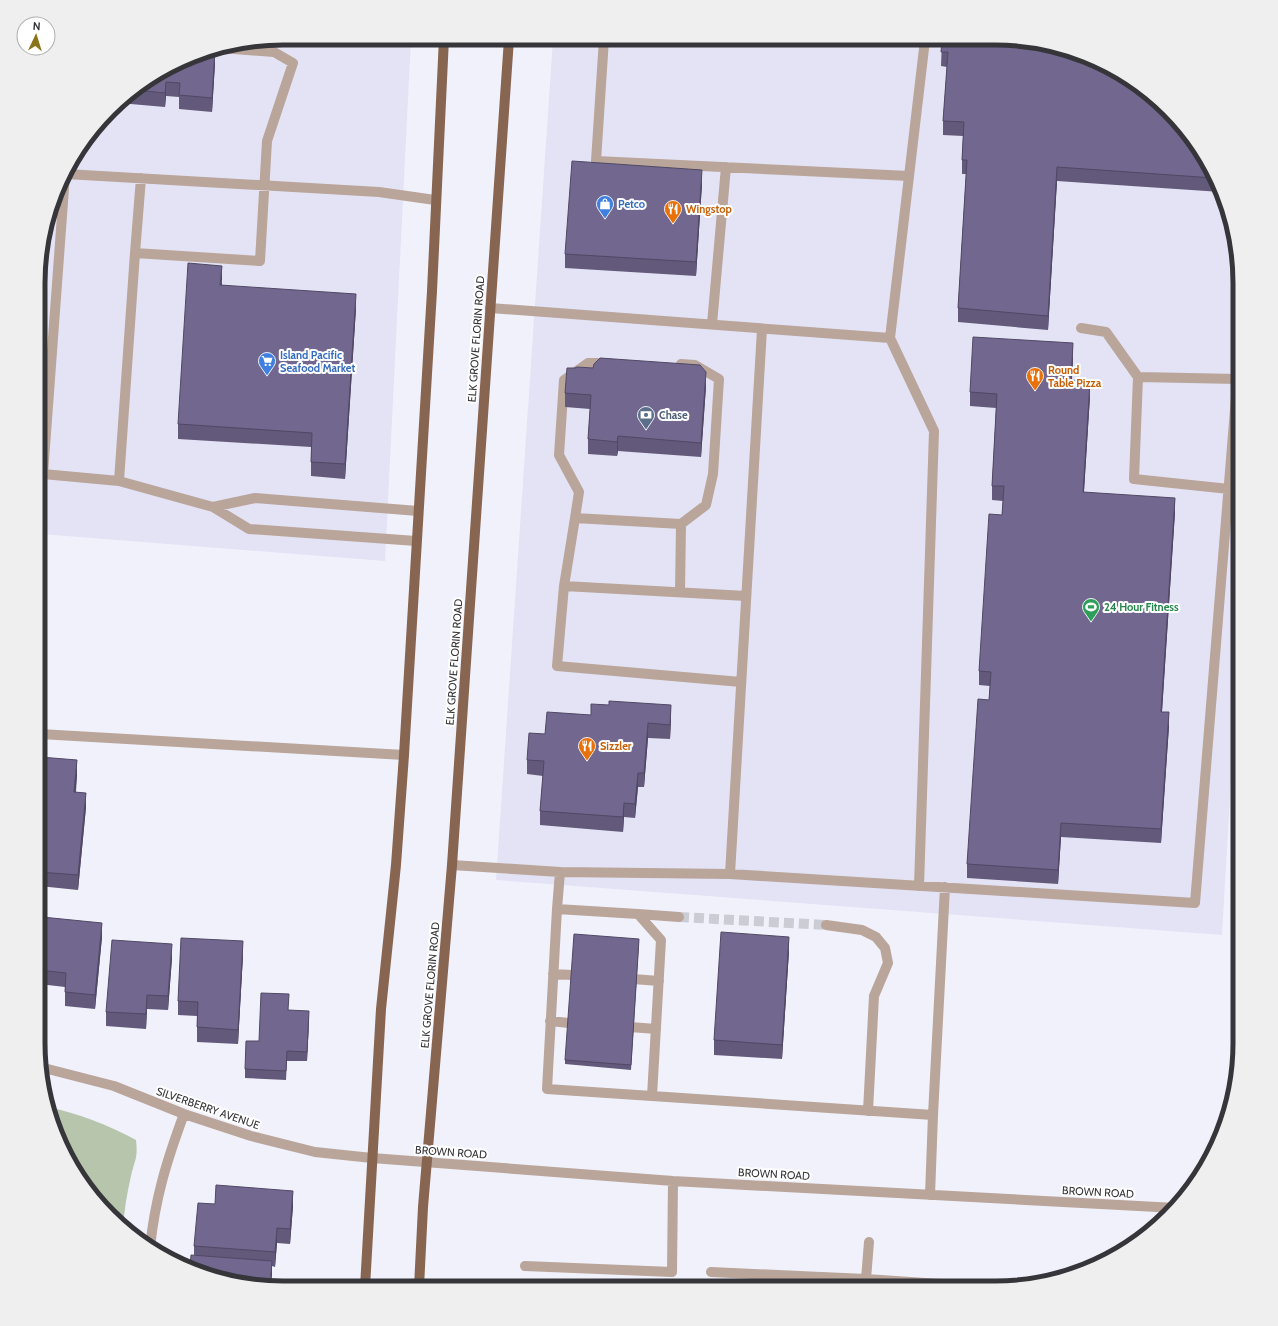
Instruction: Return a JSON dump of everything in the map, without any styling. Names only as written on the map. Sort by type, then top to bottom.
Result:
[{"type":"main road","points":[[364,1281],[381,1009],[396,865],[404,755],[432,290],[435,200],[444,45]]},
{"type":"main road","name":"ELK GROVE FLORIN ROAD","points":[[419,1281],[427,1162],[452,865],[509,45]]},
{"type":"street","points":[[604,45],[596,161],[909,176]]},
{"type":"street","points":[[919,886],[934,431],[890,338],[924,45]]},
{"type":"street","points":[[135,253],[260,261],[267,140],[293,63],[274,52],[239,49]]},
{"type":"street","points":[[712,324],[726,167]]},
{"type":"street","points":[[71,175],[264,184],[379,192],[435,200]]},
{"type":"street","points":[[119,481],[141,178]]},
{"type":"street","points":[[45,435],[64,190]]},
{"type":"street","points":[[490,308],[890,338]]},
{"type":"street","points":[[1081,328],[1106,332],[1138,377],[1134,479],[1229,489]]},
{"type":"street","points":[[730,874],[762,329]]},
{"type":"street","points":[[619,363],[588,363],[564,380],[559,455],[579,492],[564,586],[557,666],[741,682]]},
{"type":"street","points":[[575,518],[681,524],[706,505],[713,474],[718,379],[695,364],[672,364]]},
{"type":"street","points":[[1138,377],[1233,379]]},
{"type":"street","points":[[452,865],[560,872],[730,874],[1195,903],[1233,440]]},
{"type":"street","points":[[45,474],[119,481],[213,506],[249,529],[416,542]]},
{"type":"street","points":[[213,506],[255,498],[418,512]]},
{"type":"street","points":[[680,592],[681,524]]},
{"type":"street","points":[[564,586],[746,596]]},
{"type":"street","points":[[45,734],[404,755]]},
{"type":"street","points":[[560,872],[547,1089],[933,1115]]},
{"type":"street","points":[[930,1194],[945,887]]},
{"type":"street","points":[[557,909],[679,917]]},
{"type":"street","points":[[638,914],[661,940],[652,1096]]},
{"type":"street","points":[[826,925],[862,930],[876,937],[885,948],[888,963],[874,996],[868,1111]]},
{"type":"street","points":[[553,974],[572,975]]},
{"type":"street","points":[[633,979],[659,981]]},
{"type":"street","points":[[550,1022],[569,1023]]},
{"type":"street","points":[[630,1027],[656,1029]]},
{"type":"street","name":"SILVERBERRY AVENUE","points":[[47,1069],[114,1086],[184,1114],[251,1136],[302,1150],[372,1158]]},
{"type":"street","points":[[151,1241],[153,1220],[164,1167],[184,1114]]},
{"type":"street","name":"BROWN ROAD","points":[[372,1158],[673,1181],[1167,1207]]},
{"type":"street","points":[[525,1266],[672,1272],[673,1181]]},
{"type":"street","points":[[866,1279],[869,1242]]},
{"type":"street","points":[[711,1272],[892,1281]]},
{"type":"shaded area","points":[[283,45],[411,45],[385,561],[45,534],[45,283],[47,252],[53,221],[63,192],[77,164],[94,138],[104,126],[138,94],[164,77],[192,63],[221,53],[252,47]]},
{"type":"shaded area","points":[[553,45],[995,45],[1026,47],[1044,50],[1183,137],[1201,164],[1215,192],[1220,206],[1225,221],[1231,252],[1233,283],[1233,745],[1222,935],[496,880]]},
{"type":"green space","points":[[54,1109],[94,1120],[136,1140],[136,1155],[124,1220],[104,1200],[85,1175],[63,1134]]},
{"type":"building","points":[[942,45],[995,45],[1026,47],[1057,53],[1086,63],[1127,85],[1152,104],[1184,138],[1208,178],[1057,167],[1048,316],[958,308],[967,160],[962,160],[964,122],[943,121],[948,52],[941,52]]},
{"type":"building","points":[[215,55],[212,98],[179,95],[180,83],[166,82],[165,93],[143,91],[164,77],[192,63]]},
{"type":"building","points":[[572,161],[702,170],[696,262],[565,254]]},
{"type":"building","name":"Island Pacific Seafood Market","points":[[188,263],[222,266],[220,285],[356,294],[345,464],[311,462],[312,433],[178,424]]},
{"type":"building","points":[[973,337],[1073,343],[1071,380],[1090,382],[1083,492],[1175,498],[1161,712],[1169,712],[1161,829],[1061,823],[1058,870],[967,864],[978,699],[989,700],[991,672],[979,671],[989,514],[1002,515],[1004,486],[992,486],[997,394],[970,392]]},
{"type":"building","name":"Chase","points":[[600,358],[700,365],[706,372],[701,443],[618,436],[617,442],[588,439],[591,395],[565,393],[567,368],[593,368],[594,364]]},
{"type":"building","name":"Sizzler","points":[[609,701],[671,705],[670,725],[648,723],[644,773],[638,773],[635,804],[624,803],[623,817],[540,811],[544,761],[527,760],[529,733],[545,734],[547,712],[591,715],[591,704],[609,705]]},
{"type":"building","points":[[45,757],[77,760],[74,792],[86,793],[78,875],[45,872]]},
{"type":"building","points":[[45,917],[102,923],[95,995],[65,992],[66,973],[45,971]]},
{"type":"building","points":[[721,932],[789,937],[782,1045],[714,1040]]},
{"type":"building","points":[[574,934],[639,939],[631,1065],[565,1060]]},
{"type":"building","points":[[181,938],[243,941],[238,1030],[197,1027],[198,1002],[178,1001]]},
{"type":"building","points":[[112,940],[172,944],[168,996],[147,995],[146,1014],[106,1012]]},
{"type":"building","points":[[261,993],[289,994],[288,1010],[309,1011],[307,1052],[287,1051],[286,1071],[245,1069],[246,1041],[259,1041]]},
{"type":"building","points":[[216,1185],[293,1191],[290,1229],[277,1228],[275,1252],[194,1246],[198,1203],[215,1204]]},
{"type":"building","points":[[191,1255],[272,1261],[271,1280],[252,1279],[221,1273],[190,1262]]},
{"type":"tunnel","points":[[679,917],[826,925]]},
{"type":"place","name":"Petco","points":[[605,219]]},
{"type":"place","name":"Wingstop","points":[[673,224]]},
{"type":"place","name":"Island Pacific Seafood Market","points":[[267,376]]},
{"type":"place","name":"Round Table Pizza","points":[[1035,391]]},
{"type":"place","name":"Chase","points":[[646,430]]},
{"type":"place","name":"24 Hour Fitness","points":[[1091,622]]},
{"type":"place","name":"Sizzler","points":[[587,761]]}]
